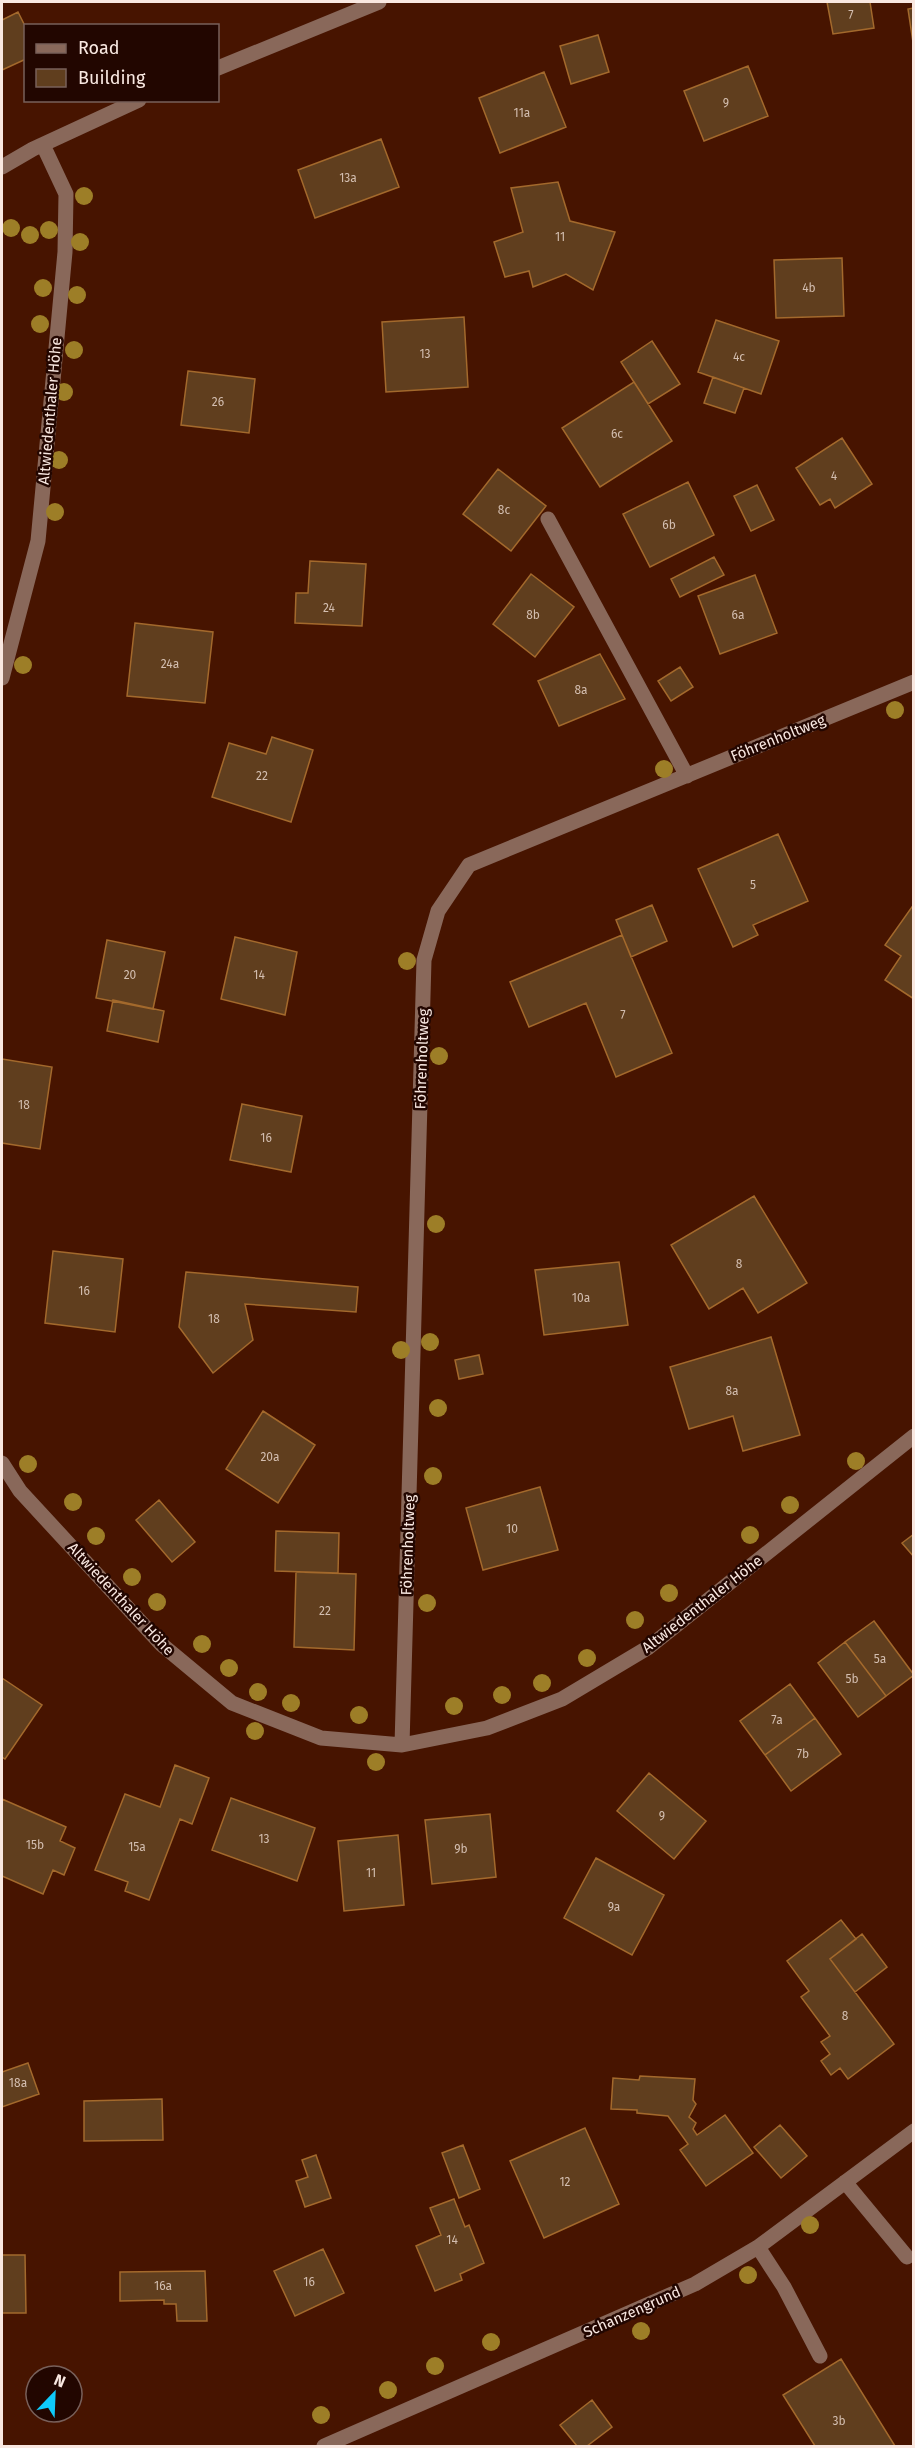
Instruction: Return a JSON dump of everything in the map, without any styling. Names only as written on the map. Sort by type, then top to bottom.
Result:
[{"type":"street","points":[[219,68],[379,2]]},
{"type":"street","points":[[2,167],[135,102]]},
{"type":"street","name":"Altwiedenthaler Höhe","points":[[2,678],[38,541],[65,252],[66,194],[43,145]]},
{"type":"street","points":[[548,519],[687,776]]},
{"type":"street","name":"Föhrenholtweg","points":[[402,1745],[424,960],[438,911],[468,865],[914,682]]},
{"type":"street","name":"Altwiedenthaler Höhe","points":[[2,1463],[20,1491],[161,1644],[232,1703],[321,1738],[402,1745],[487,1728],[562,1699],[649,1647],[914,1436]]},
{"type":"street","name":"Schanzengrund","points":[[324,2446],[695,2284],[758,2247],[914,2131]]},
{"type":"street","points":[[845,2182],[907,2257]]},
{"type":"street","points":[[758,2247],[784,2287],[820,2356]]},
{"type":"building","points":[[827,2],[870,2],[874,28],[833,34]]},
{"type":"building","points":[[914,8],[914,49],[908,9]]},
{"type":"building","points":[[18,12],[24,24],[24,60],[2,70],[2,20]]},
{"type":"building","points":[[598,35],[609,72],[571,84],[560,46]]},
{"type":"building","points":[[748,66],[768,116],[704,141],[684,91]]},
{"type":"building","points":[[544,72],[566,127],[500,153],[479,98]]},
{"type":"building","points":[[381,139],[399,187],[315,218],[298,170]]},
{"type":"building","points":[[558,182],[570,221],[615,232],[593,290],[566,274],[533,287],[529,271],[505,277],[494,242],[523,232],[511,188]]},
{"type":"building","points":[[842,258],[844,316],[776,318],[774,260]]},
{"type":"building","points":[[464,317],[468,387],[386,392],[382,322]]},
{"type":"building","points":[[716,320],[779,341],[761,394],[698,372]]},
{"type":"building","points":[[652,341],[680,384],[648,404],[621,362]]},
{"type":"building","points":[[188,371],[255,379],[249,433],[181,425]]},
{"type":"building","points":[[713,377],[744,388],[735,413],[704,403]]},
{"type":"building","points":[[634,382],[672,441],[600,487],[562,428]]},
{"type":"building","points":[[842,438],[872,484],[835,508],[830,499],[820,505],[796,468]]},
{"type":"building","points":[[498,469],[546,506],[511,551],[463,514]]},
{"type":"building","points":[[688,482],[714,535],[650,567],[623,514]]},
{"type":"building","points":[[757,485],[774,520],[751,531],[734,496]]},
{"type":"building","points":[[714,557],[724,575],[680,597],[671,579]]},
{"type":"building","points":[[310,561],[366,564],[362,626],[295,623],[296,593],[308,593]]},
{"type":"building","points":[[531,574],[574,607],[535,657],[493,624]]},
{"type":"building","points":[[755,575],[777,633],[720,654],[698,596]]},
{"type":"building","points":[[135,623],[213,632],[205,703],[127,696]]},
{"type":"building","points":[[600,654],[625,699],[559,726],[538,681]]},
{"type":"building","points":[[680,667],[693,687],[671,701],[658,681]]},
{"type":"building","points":[[272,737],[313,750],[291,822],[212,797],[229,743],[266,754]]},
{"type":"building","points":[[778,834],[808,901],[753,925],[758,935],[733,947],[698,869]]},
{"type":"building","points":[[914,904],[914,999],[885,980],[901,956],[885,945]]},
{"type":"building","points":[[652,905],[667,941],[631,957],[616,920]]},
{"type":"building","points":[[622,935],[672,1053],[616,1077],[586,1003],[529,1027],[510,982]]},
{"type":"building","points":[[235,937],[297,952],[285,1015],[221,999]]},
{"type":"building","points":[[107,940],[165,952],[153,1009],[96,998]]},
{"type":"building","points":[[113,1000],[164,1011],[158,1042],[107,1031]]},
{"type":"building","points":[[2,1059],[52,1067],[40,1149],[2,1143]]},
{"type":"building","points":[[242,1104],[302,1116],[291,1172],[230,1160]]},
{"type":"building","points":[[754,1196],[807,1283],[758,1313],[743,1288],[709,1309],[671,1245]]},
{"type":"building","points":[[53,1251],[123,1259],[115,1332],[45,1323]]},
{"type":"building","points":[[619,1262],[628,1325],[544,1335],[535,1270]]},
{"type":"building","points":[[186,1272],[358,1287],[356,1312],[245,1304],[253,1340],[213,1373],[179,1327]]},
{"type":"building","points":[[771,1337],[800,1435],[743,1451],[733,1416],[689,1429],[670,1367]]},
{"type":"building","points":[[479,1355],[483,1374],[459,1379],[455,1360]]},
{"type":"building","points":[[263,1411],[315,1445],[278,1503],[226,1469]]},
{"type":"building","points":[[540,1487],[558,1550],[483,1570],[466,1508]]},
{"type":"building","points":[[159,1500],[195,1542],[172,1562],[136,1520]]},
{"type":"building","points":[[276,1531],[339,1533],[338,1573],[275,1571]]},
{"type":"building","points":[[914,1534],[914,1557],[902,1543]]},
{"type":"building","points":[[296,1572],[356,1574],[354,1650],[294,1647]]},
{"type":"building","points":[[874,1621],[914,1675],[886,1696],[845,1642]]},
{"type":"building","points":[[845,1642],[886,1696],[858,1717],[818,1663]]},
{"type":"building","points":[[2,1678],[42,1705],[5,1759],[2,1757]]},
{"type":"building","points":[[790,1684],[815,1718],[765,1755],[740,1721]]},
{"type":"building","points":[[815,1718],[841,1754],[791,1791],[765,1755]]},
{"type":"building","points":[[175,1765],[209,1778],[192,1824],[180,1819],[149,1900],[125,1891],[128,1882],[95,1870],[125,1794],[160,1807]]},
{"type":"building","points":[[649,1773],[706,1821],[674,1859],[617,1811]]},
{"type":"building","points":[[231,1798],[315,1828],[297,1881],[212,1850]]},
{"type":"building","points":[[2,1799],[66,1827],[60,1841],[75,1848],[64,1875],[53,1870],[43,1894],[2,1876]]},
{"type":"building","points":[[490,1814],[496,1877],[432,1884],[425,1820]]},
{"type":"building","points":[[398,1835],[404,1905],[344,1911],[338,1841]]},
{"type":"building","points":[[596,1858],[664,1895],[632,1955],[564,1918]]},
{"type":"building","points":[[841,1920],[856,1939],[830,1959],[894,2044],[848,2079],[840,2068],[831,2075],[821,2061],[830,2054],[821,2042],[830,2036],[801,1997],[809,1991],[787,1961]]},
{"type":"building","points":[[862,1934],[887,1967],[855,1992],[830,1959]]},
{"type":"building","points":[[28,2063],[39,2094],[2,2107],[2,2072]]},
{"type":"building","points":[[640,2076],[695,2079],[693,2100],[696,2104],[689,2117],[696,2123],[693,2129],[697,2135],[725,2115],[753,2153],[706,2186],[680,2150],[688,2144],[668,2116],[637,2113],[637,2110],[611,2109],[613,2078],[639,2080]]},
{"type":"building","points":[[162,2099],[163,2140],[84,2141],[84,2101]]},
{"type":"building","points":[[780,2125],[807,2156],[781,2178],[754,2147]]},
{"type":"building","points":[[585,2128],[619,2204],[544,2238],[510,2161]]},
{"type":"building","points":[[463,2145],[480,2189],[459,2198],[442,2153]]},
{"type":"building","points":[[316,2155],[331,2198],[305,2207],[296,2181],[308,2177],[302,2160]]},
{"type":"building","points":[[454,2199],[465,2227],[469,2225],[484,2263],[460,2274],[462,2280],[435,2291],[416,2246],[441,2235],[430,2208]]},
{"type":"building","points":[[323,2249],[344,2293],[295,2316],[274,2271]]},
{"type":"building","points":[[2,2255],[25,2255],[26,2313],[2,2313]]},
{"type":"building","points":[[205,2271],[207,2321],[177,2321],[176,2304],[164,2304],[164,2300],[120,2301],[120,2272]]},
{"type":"building","points":[[841,2359],[895,2446],[815,2446],[783,2395]]},
{"type":"building","points":[[592,2400],[612,2427],[587,2446],[577,2446],[560,2425]]}]
